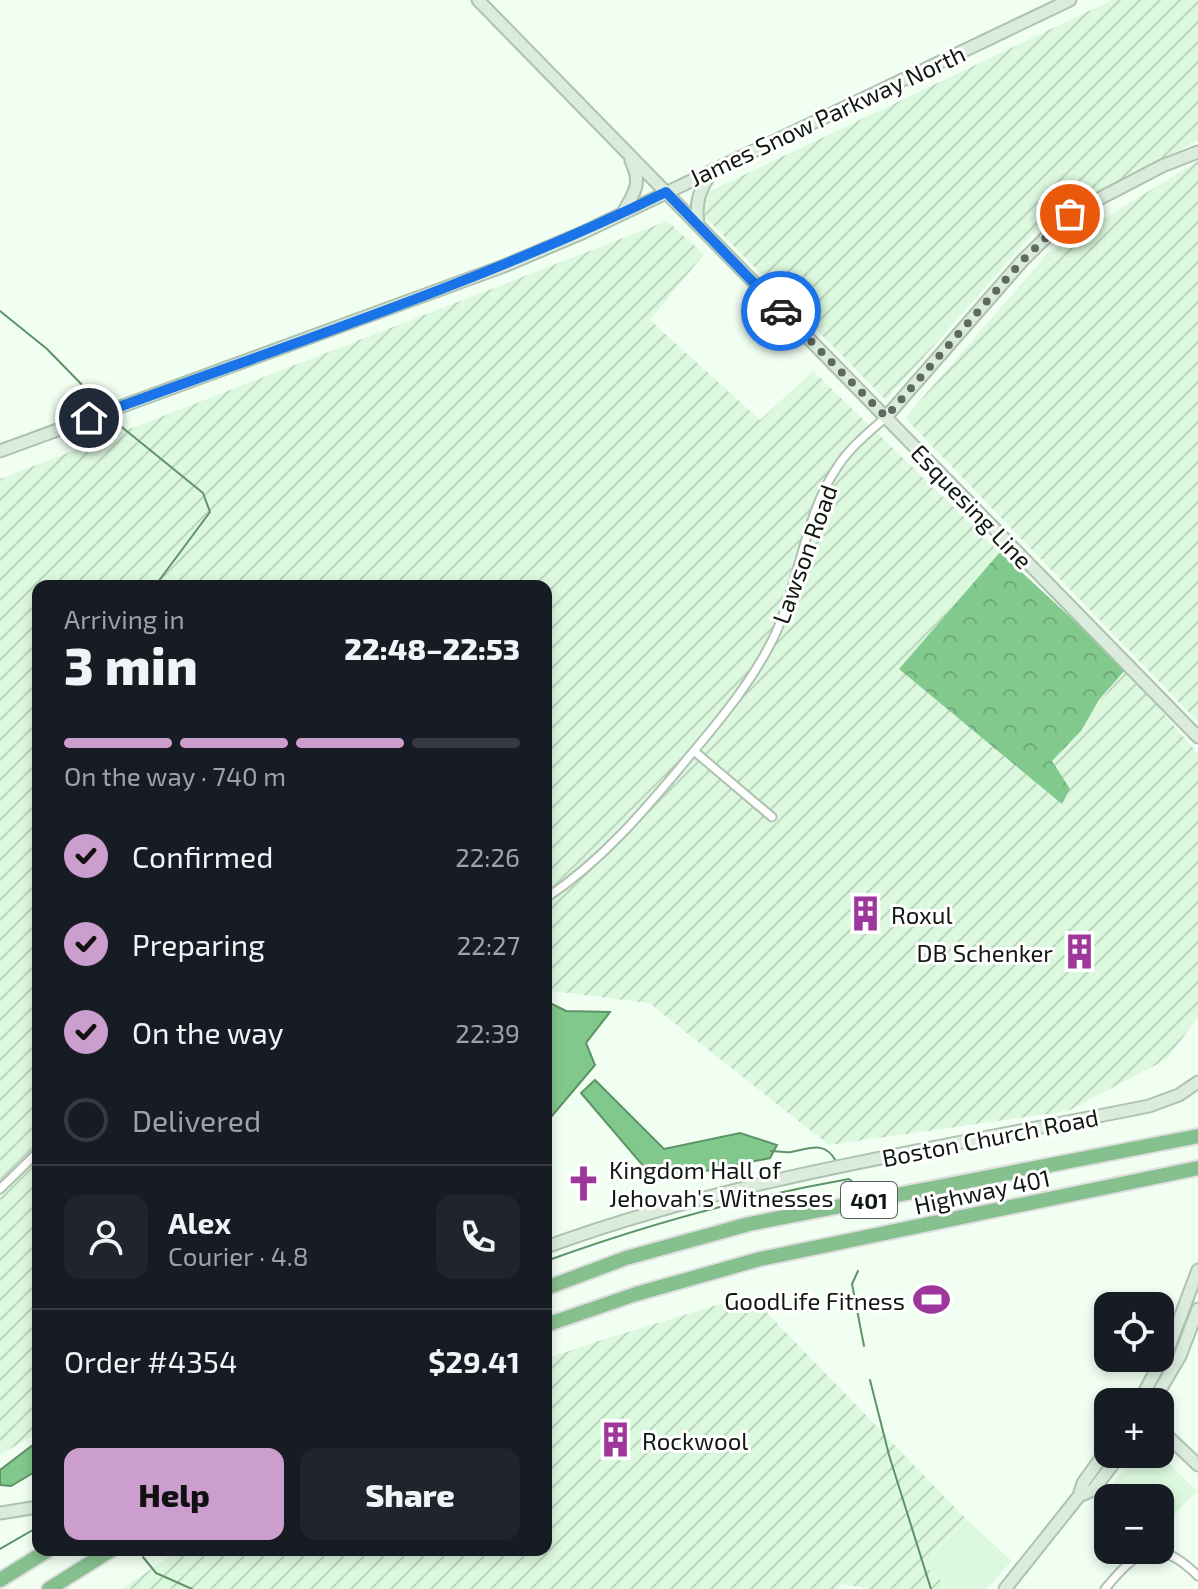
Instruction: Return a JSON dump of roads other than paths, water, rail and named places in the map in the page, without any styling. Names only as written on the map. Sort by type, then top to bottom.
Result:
[{"type":"highway","name":"Highway 401","points":[[552,1286],[626,1258],[749,1224],[1198,1136]]},
{"type":"highway","name":"Highway 401","points":[[552,1323],[636,1294],[760,1259],[1198,1168]]},
{"type":"highway","points":[[0,1580],[38,1556]]},
{"type":"highway","points":[[49,1589],[101,1556]]},
{"type":"street","name":"Esquesing Line","points":[[478,0],[1198,737]]},
{"type":"street","name":"James Snow Parkway North","points":[[0,451],[504,266],[623,213],[1070,0]]},
{"type":"street","points":[[623,213],[635,192],[638,175],[625,150]]},
{"type":"street","name":"Lawson Road","points":[[552,894],[607,851],[694,751],[744,686],[777,631],[797,576],[812,519],[835,469],[858,442],[886,417],[1023,260],[1070,214],[1162,166],[1198,152]]},
{"type":"street","points":[[698,225],[696,201],[699,191],[716,167]]},
{"type":"street","points":[[694,751],[772,817]]},
{"type":"street","name":"Boston Church Road","points":[[552,1245],[672,1206],[802,1175],[1149,1106],[1179,1095],[1198,1082]]},
{"type":"street","points":[[0,1189],[32,1158]]},
{"type":"street","points":[[1146,1388],[1170,1344],[1198,1270]]},
{"type":"street","points":[[1161,1388],[1180,1356],[1198,1309]]},
{"type":"street","points":[[1174,1442],[1198,1465]]},
{"type":"street","points":[[1005,1589],[1079,1496],[1083,1483],[1094,1468]]},
{"type":"street","points":[[1079,1496],[1093,1490],[1110,1468]]},
{"type":"street","points":[[0,1513],[32,1508]]},
{"type":"street","points":[[1105,1589],[1126,1563],[1139,1554],[1153,1552],[1168,1553],[1182,1560],[1198,1576]]},
{"type":"waterway","points":[[0,311],[47,349],[91,394]]},
{"type":"waterway","points":[[118,424],[203,493],[210,512],[159,580]]},
{"type":"waterway","points":[[771,1151],[821,1148],[827,1150],[836,1161]]},
{"type":"waterway","points":[[552,1259],[658,1224],[772,1194],[849,1179],[862,1190]]},
{"type":"waterway","points":[[858,1271],[852,1284],[864,1346]]},
{"type":"waterway","points":[[870,1380],[889,1455],[931,1589]]},
{"type":"waterway","points":[[0,1549],[32,1530]]},
{"type":"waterway","points":[[143,1557],[156,1573],[192,1589]]},
{"type":"place","name":"Roxul","points":[[865,914]]},
{"type":"place","name":"DB Schenker","points":[[1079,952]]},
{"type":"place","name":"Kingdom Hall of Jehovah's Witnesses","points":[[583,1183]]},
{"type":"place","name":"GoodLife Fitness","points":[[931,1300]]},
{"type":"place","name":"Rockwool","points":[[616,1440]]}]
